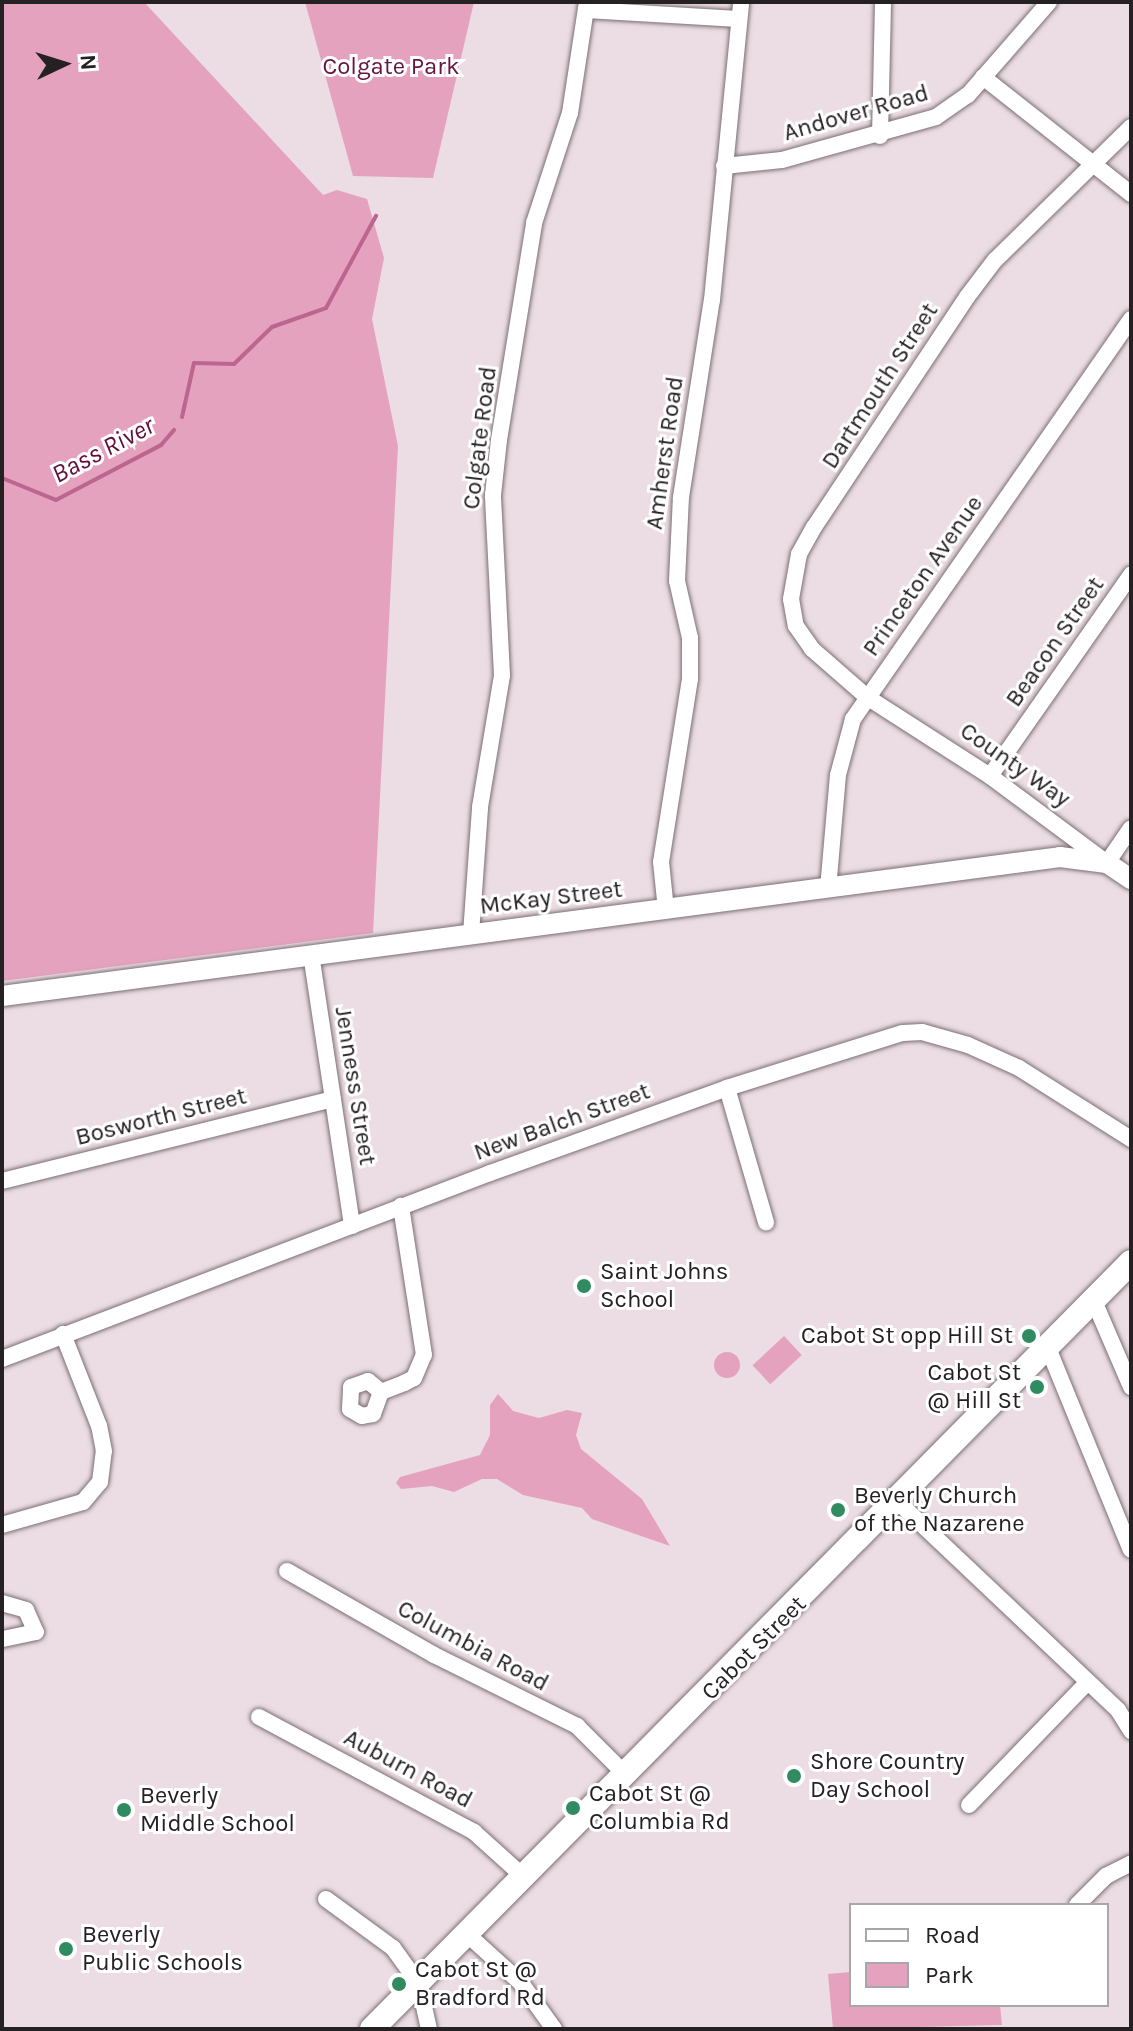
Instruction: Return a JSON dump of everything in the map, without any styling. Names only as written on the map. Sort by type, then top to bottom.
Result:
[{"type":"highway","name":"Cabot Street","points":[[372,2029],[627,1776],[1131,1262]]},
{"type":"main road","name":"McKay Street","points":[[2,996],[1060,857],[1107,863]]},
{"type":"main road","name":"County Way","points":[[1107,863],[1131,879]]},
{"type":"street","points":[[880,136],[883,2]]},
{"type":"street","name":"Andover Road","points":[[724,166],[782,160],[880,136],[936,117],[983,77],[1049,2]]},
{"type":"street","points":[[587,6],[740,11]]},
{"type":"street","name":"Colgate Road","points":[[471,934],[480,807],[502,675],[493,495],[499,440],[534,223],[570,113],[587,6]]},
{"type":"street","name":"Amherst Road","points":[[666,910],[661,862],[690,679],[677,542],[712,300],[740,11]]},
{"type":"street","points":[[983,77],[1131,194]]},
{"type":"street","name":"Dartmouth Street","points":[[867,697],[812,649],[796,626],[791,599],[799,554],[967,297],[995,260],[1131,127]]},
{"type":"street","name":"Princeton Avenue","points":[[828,889],[843,740],[867,697],[1131,319]]},
{"type":"street","name":"Beacon Street","points":[[990,776],[1131,575]]},
{"type":"street","name":"County Way","points":[[867,697],[990,776],[1107,863]]},
{"type":"street","points":[[1107,863],[1131,828]]},
{"type":"street","name":"Jenness Street","points":[[311,954],[352,1226]]},
{"type":"street","name":"New Balch Street","points":[[2,1359],[401,1206],[727,1088],[870,1042],[922,1032],[968,1045],[1019,1068],[1131,1139]]},
{"type":"street","points":[[727,1088],[766,1222]]},
{"type":"street","name":"Bosworth Street","points":[[2,1181],[333,1099]]},
{"type":"street","points":[[381,1392],[414,1378],[424,1355],[401,1206]]},
{"type":"street","points":[[1094,1301],[1131,1387]]},
{"type":"street","points":[[2,1525],[61,1511],[83,1502],[100,1482],[104,1460],[99,1426],[63,1334]]},
{"type":"street","points":[[1048,1348],[1131,1550]]},
{"type":"street","points":[[898,1502],[1118,1710],[1131,1731]]},
{"type":"street","name":"Columbia Road","points":[[287,1571],[434,1655],[577,1726],[627,1776]]},
{"type":"street","points":[[2,1603],[26,1610],[36,1624],[36,1632],[21,1639],[2,1639]]},
{"type":"street","points":[[969,1805],[1087,1683]]},
{"type":"street","name":"Auburn Road","points":[[259,1717],[474,1832],[524,1877]]},
{"type":"street","points":[[1079,1903],[1106,1876],[1131,1863]]},
{"type":"street","points":[[326,1899],[375,1930],[419,1984],[429,2029]]},
{"type":"street","points":[[467,1934],[521,1983],[554,2029]]},
{"type":"green space","points":[[2,2],[144,2],[323,195],[337,190],[367,199],[384,258],[372,319],[398,446],[373,933],[2,981]]},
{"type":"green space","name":"Colgate Park","points":[[305,2],[474,2],[433,178],[353,176]]},
{"type":"green space","points":[[784,1336],[802,1355],[770,1384],[753,1365]]},
{"type":"green space","points":[[727,1352],[737,1355],[740,1365],[737,1375],[727,1378],[717,1375],[714,1365],[717,1355]]},
{"type":"green space","points":[[498,1394],[513,1411],[539,1418],[567,1410],[582,1413],[576,1435],[581,1449],[642,1499],[670,1546],[592,1519],[582,1508],[523,1495],[497,1479],[482,1479],[454,1492],[432,1486],[401,1489],[396,1483],[400,1477],[480,1455],[490,1435],[490,1405]]},
{"type":"green space","points":[[849,1972],[849,2007],[1000,2007],[1002,2025],[833,2029],[828,1974]]},
{"type":"waterway","name":"Bass River","points":[[182,417],[194,363],[234,364],[272,327],[326,308],[376,216]]},
{"type":"waterway","name":"Bass River","points":[[2,478],[56,500],[161,445],[174,430]]},
{"type":"place","name":"Saint Johns School","points":[[584,1286]]},
{"type":"place","name":"Cabot St opp Hill St","points":[[1029,1336]]},
{"type":"place","name":"Cabot St @ Hill St","points":[[1037,1387]]},
{"type":"place","name":"Beverly Church of the Nazarene","points":[[838,1510]]},
{"type":"place","name":"Shore Country Day School","points":[[794,1776]]},
{"type":"place","name":"Cabot St @ Columbia Rd","points":[[573,1808]]},
{"type":"place","name":"Beverly Middle School","points":[[124,1810]]},
{"type":"place","name":"Beverly Public Schools","points":[[66,1949]]},
{"type":"place","name":"Cabot St @ Bradford Rd","points":[[399,1984]]}]
